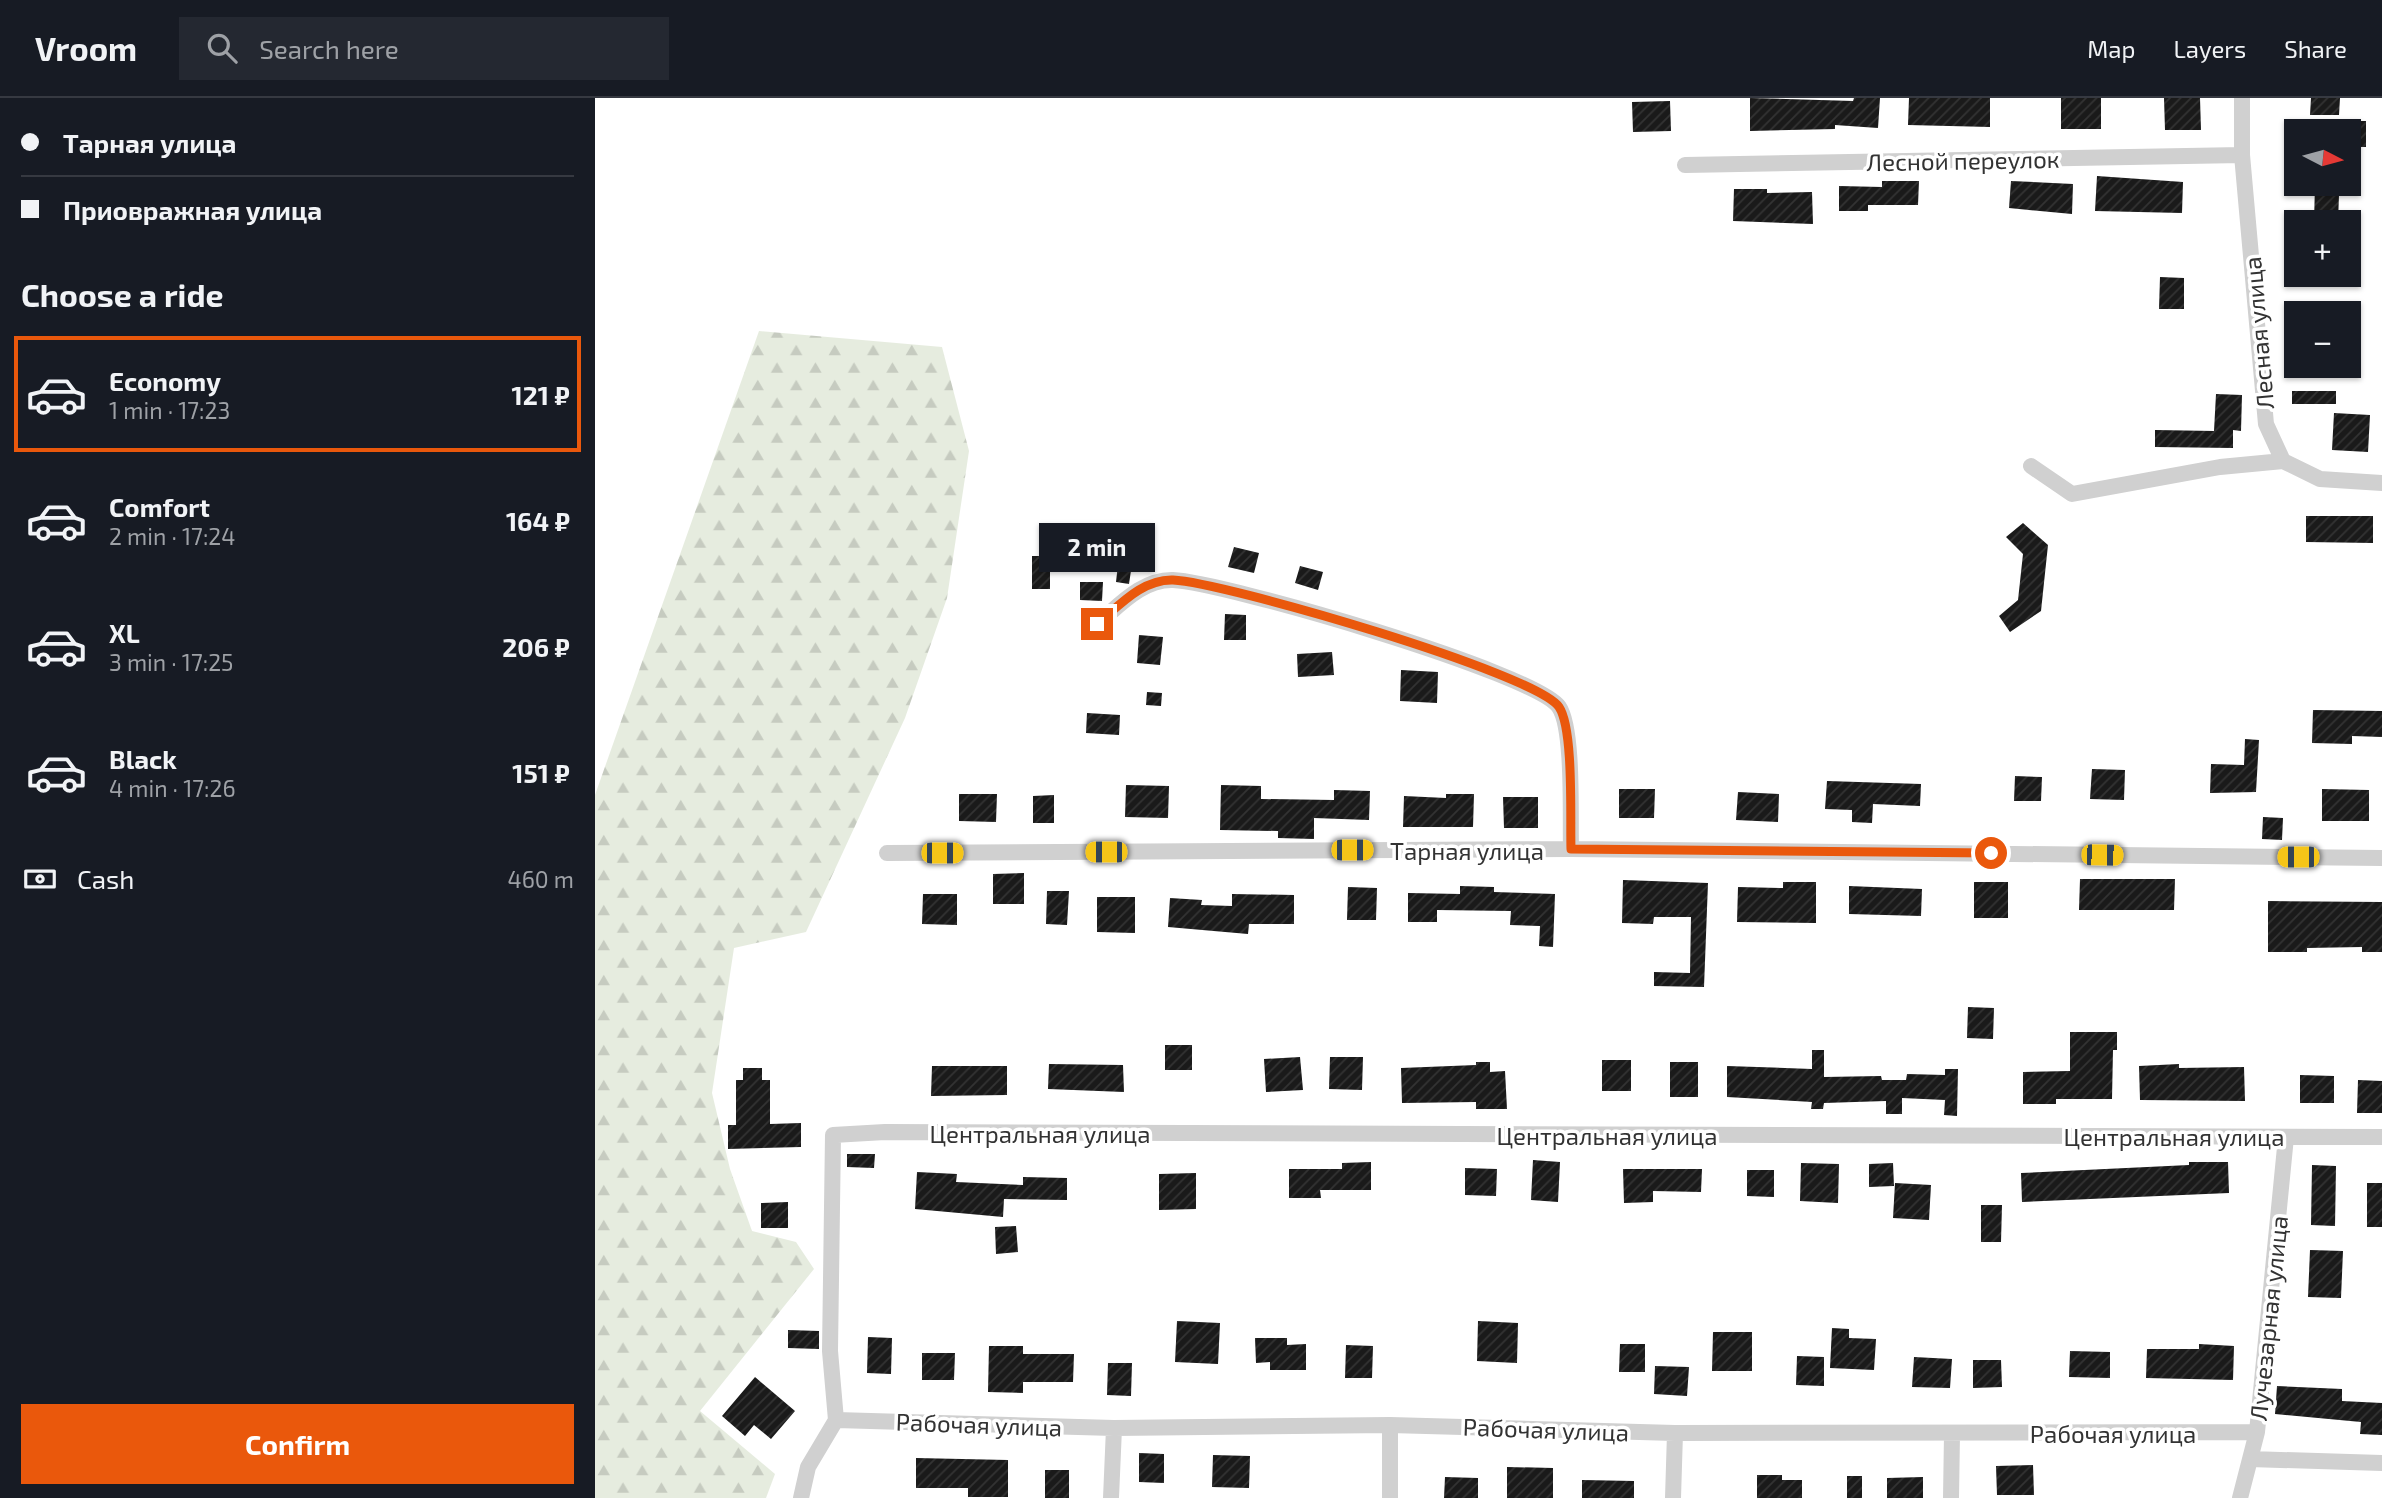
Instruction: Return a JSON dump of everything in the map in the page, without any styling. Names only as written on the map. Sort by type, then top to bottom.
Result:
[{"type":"street","name":"Лесная улица","points":[[2242,98],[2242,155],[2266,424],[2283,461]]},
{"type":"street","name":"Лесной переулок","points":[[1685,165],[2242,155]]},
{"type":"street","points":[[2031,466],[2072,494],[2220,467],[2283,461],[2320,479],[2382,483]]},
{"type":"street","points":[[1097,624],[1147,584],[1173,580],[1287,605],[1475,664],[1533,687],[1559,707],[1567,730],[1571,849]]},
{"type":"street","name":"Тарная улица","points":[[887,853],[1571,849],[2382,858]]},
{"type":"street","name":"Центральная улица","points":[[836,1420],[830,1351],[833,1135],[885,1132],[2382,1137]]},
{"type":"street","name":"Лучезарная улица","points":[[2240,1498],[2257,1432],[2286,1137]]},
{"type":"street","points":[[801,1498],[808,1467],[836,1420]]},
{"type":"street","name":"Рабочая улица","points":[[836,1420],[1114,1429],[1390,1424],[1675,1433],[2257,1432]]},
{"type":"street","points":[[1390,1424],[1390,1498]]},
{"type":"street","points":[[1111,1498],[1114,1429]]},
{"type":"street","points":[[1673,1498],[1675,1433]]},
{"type":"street","points":[[1951,1498],[1952,1434]]},
{"type":"street","points":[[2250,1459],[2382,1463]]},
{"type":"green space","points":[[759,331],[942,347],[969,451],[947,598],[905,718],[806,932],[734,948],[712,1093],[730,1169],[752,1231],[796,1242],[814,1269],[700,1411],[775,1474],[766,1498],[595,1498],[595,795]]},
{"type":"building","points":[[1750,98],[1853,101],[1854,98],[1880,98],[1878,128],[1835,125],[1835,129],[1750,131]]},
{"type":"building","points":[[1909,98],[1990,98],[1990,127],[1908,125]]},
{"type":"building","points":[[2061,98],[2101,98],[2101,129],[2061,129]]},
{"type":"building","points":[[2164,98],[2200,98],[2201,130],[2165,130]]},
{"type":"building","points":[[2311,98],[2340,98],[2339,115],[2310,115]]},
{"type":"building","points":[[1670,101],[1671,131],[1633,132],[1632,102]]},
{"type":"building","points":[[2361,121],[2366,121],[2366,147],[2361,147]]},
{"type":"building","points":[[2097,176],[2183,182],[2182,213],[2095,211]]},
{"type":"building","points":[[1882,181],[1919,181],[1918,205],[1868,205],[1868,211],[1839,211],[1839,186],[1882,187]]},
{"type":"building","points":[[2011,181],[2073,184],[2072,214],[2009,208]]},
{"type":"building","points":[[1734,189],[1767,189],[1767,193],[1812,192],[1813,224],[1733,221]]},
{"type":"building","points":[[2315,196],[2339,196],[2338,210],[2314,210]]},
{"type":"building","points":[[2160,277],[2184,278],[2184,309],[2159,309]]},
{"type":"building","points":[[2292,391],[2336,391],[2336,404],[2292,404]]},
{"type":"building","points":[[2216,394],[2242,395],[2241,431],[2233,430],[2233,448],[2155,447],[2155,430],[2214,431]]},
{"type":"building","points":[[2334,413],[2370,415],[2368,452],[2332,450]]},
{"type":"building","points":[[2306,516],[2373,516],[2373,543],[2306,542]]},
{"type":"building","points":[[2023,523],[2048,545],[2041,611],[2010,632],[1999,616],[2018,600],[2023,554],[2006,537]]},
{"type":"building","points":[[1234,547],[1259,553],[1254,573],[1228,567]]},
{"type":"building","points":[[1119,555],[1133,557],[1129,584],[1116,582]]},
{"type":"building","points":[[1032,556],[1050,556],[1050,589],[1032,589]]},
{"type":"building","points":[[1300,566],[1323,572],[1318,590],[1295,583]]},
{"type":"building","points":[[1080,582],[1103,582],[1102,601],[1080,600]]},
{"type":"building","points":[[1225,614],[1246,615],[1246,640],[1224,640]]},
{"type":"building","points":[[1139,635],[1163,637],[1160,665],[1137,663]]},
{"type":"building","points":[[1332,652],[1334,675],[1298,677],[1297,654]]},
{"type":"building","points":[[1401,670],[1438,672],[1437,703],[1400,701]]},
{"type":"building","points":[[1147,692],[1162,693],[1161,706],[1146,705]]},
{"type":"building","points":[[2313,710],[2382,711],[2382,737],[2352,736],[2352,744],[2312,743]]},
{"type":"building","points":[[1087,713],[1120,715],[1119,735],[1086,733]]},
{"type":"building","points":[[2245,739],[2259,740],[2256,792],[2210,793],[2211,764],[2244,765]]},
{"type":"building","points":[[2092,769],[2125,770],[2124,800],[2090,799]]},
{"type":"building","points":[[2015,776],[2042,777],[2041,801],[2014,801]]},
{"type":"building","points":[[1827,781],[1921,784],[1920,806],[1873,804],[1872,823],[1852,822],[1852,810],[1825,809]]},
{"type":"building","points":[[1126,785],[1169,786],[1168,818],[1125,817]]},
{"type":"building","points":[[1221,785],[1261,786],[1261,799],[1334,800],[1334,790],[1370,791],[1369,820],[1314,818],[1314,839],[1278,838],[1278,831],[1220,830]]},
{"type":"building","points":[[1619,789],[1655,789],[1654,818],[1619,818]]},
{"type":"building","points":[[2322,789],[2369,790],[2369,821],[2322,821]]},
{"type":"building","points":[[1738,792],[1779,794],[1778,822],[1736,820]]},
{"type":"building","points":[[959,794],[997,794],[996,822],[959,821]]},
{"type":"building","points":[[1446,794],[1474,794],[1473,827],[1403,827],[1404,796],[1446,798]]},
{"type":"building","points":[[1054,795],[1054,823],[1033,823],[1033,796]]},
{"type":"building","points":[[1503,797],[1538,797],[1538,828],[1504,828]]},
{"type":"building","points":[[2263,817],[2283,818],[2282,840],[2262,839]]},
{"type":"building","points":[[1024,873],[1024,904],[993,904],[993,874]]},
{"type":"building","points":[[2080,879],[2175,879],[2174,910],[2079,910]]},
{"type":"building","points":[[1623,880],[1708,883],[1704,987],[1654,986],[1654,972],[1690,973],[1691,917],[1654,917],[1653,924],[1622,923]]},
{"type":"building","points":[[1783,882],[1816,882],[1816,923],[1737,922],[1738,887],[1783,888]]},
{"type":"building","points":[[1974,882],[2008,882],[2008,918],[1974,918]]},
{"type":"building","points":[[1460,886],[1494,887],[1494,892],[1555,894],[1553,947],[1539,946],[1540,926],[1510,925],[1511,911],[1437,910],[1437,922],[1408,922],[1408,893],[1460,894]]},
{"type":"building","points":[[1849,886],[1922,889],[1921,916],[1849,914]]},
{"type":"building","points":[[1348,887],[1377,888],[1376,920],[1347,920]]},
{"type":"building","points":[[1047,891],[1069,891],[1067,925],[1046,924]]},
{"type":"building","points":[[923,894],[957,894],[957,925],[922,924]]},
{"type":"building","points":[[1232,894],[1294,895],[1294,924],[1249,924],[1248,934],[1168,927],[1170,898],[1202,900],[1201,905],[1232,906]]},
{"type":"building","points":[[1097,897],[1135,897],[1135,933],[1097,932]]},
{"type":"building","points":[[2268,901],[2382,902],[2382,952],[2362,952],[2362,947],[2268,952]]},
{"type":"building","points":[[1968,1007],[1994,1008],[1993,1039],[1967,1038]]},
{"type":"building","points":[[2070,1032],[2117,1032],[2117,1050],[2113,1050],[2112,1099],[2056,1099],[2056,1104],[2023,1104],[2023,1072],[2070,1071]]},
{"type":"building","points":[[1165,1045],[1192,1045],[1192,1070],[1165,1070]]},
{"type":"building","points":[[1812,1050],[1824,1050],[1824,1077],[1881,1076],[1882,1080],[1906,1080],[1907,1074],[1945,1075],[1945,1069],[1958,1069],[1957,1116],[1944,1115],[1945,1100],[1902,1098],[1902,1114],[1886,1114],[1886,1101],[1824,1103],[1823,1109],[1811,1109],[1812,1102],[1727,1097],[1727,1066],[1812,1069]]},
{"type":"building","points":[[1300,1057],[1303,1090],[1266,1092],[1264,1059]]},
{"type":"building","points":[[1330,1057],[1363,1057],[1362,1090],[1329,1089]]},
{"type":"building","points":[[1602,1060],[1631,1060],[1631,1091],[1602,1091]]},
{"type":"building","points":[[1476,1062],[1490,1062],[1490,1072],[1505,1071],[1507,1109],[1476,1109],[1476,1102],[1402,1103],[1401,1068],[1476,1065]]},
{"type":"building","points":[[1670,1062],[1698,1062],[1698,1097],[1670,1097]]},
{"type":"building","points":[[1049,1064],[1123,1065],[1124,1092],[1048,1089]]},
{"type":"building","points":[[2179,1064],[2179,1068],[2244,1067],[2245,1101],[2140,1100],[2139,1066]]},
{"type":"building","points":[[932,1066],[1007,1066],[1007,1095],[931,1096]]},
{"type":"building","points":[[743,1068],[762,1068],[762,1080],[770,1080],[770,1124],[801,1123],[801,1147],[728,1149],[728,1125],[736,1125],[736,1080],[743,1080]]},
{"type":"building","points":[[2300,1075],[2334,1076],[2334,1103],[2300,1103]]},
{"type":"building","points":[[2358,1080],[2382,1081],[2382,1113],[2357,1113]]},
{"type":"building","points":[[847,1154],[875,1154],[874,1168],[847,1167]]},
{"type":"building","points":[[1533,1160],[1560,1162],[1558,1202],[1531,1200]]},
{"type":"building","points":[[1371,1162],[1371,1190],[1320,1190],[1321,1198],[1289,1198],[1289,1169],[1342,1169],[1342,1163]]},
{"type":"building","points":[[2189,1162],[2228,1162],[2229,1193],[2022,1202],[2021,1173],[2189,1165]]},
{"type":"building","points":[[1801,1163],[1839,1164],[1838,1203],[1800,1201]]},
{"type":"building","points":[[1893,1163],[1894,1186],[1869,1187],[1869,1164]]},
{"type":"building","points":[[2312,1165],[2336,1166],[2335,1226],[2311,1225]]},
{"type":"building","points":[[1465,1168],[1497,1169],[1496,1196],[1465,1195]]},
{"type":"building","points":[[1623,1169],[1702,1169],[1701,1192],[1653,1191],[1653,1202],[1624,1203]]},
{"type":"building","points":[[1747,1170],[1774,1170],[1774,1197],[1747,1196]]},
{"type":"building","points":[[917,1172],[957,1174],[956,1182],[1023,1185],[1023,1177],[1067,1178],[1067,1200],[1004,1199],[1003,1217],[915,1209]]},
{"type":"building","points":[[1196,1173],[1196,1209],[1159,1210],[1159,1174]]},
{"type":"building","points":[[1895,1183],[1931,1185],[1929,1220],[1893,1218]]},
{"type":"building","points":[[2367,1183],[2382,1183],[2382,1227],[2367,1227]]},
{"type":"building","points":[[788,1202],[788,1228],[761,1228],[761,1203]]},
{"type":"building","points":[[1981,1205],[2002,1205],[2001,1242],[1981,1242]]},
{"type":"building","points":[[1016,1226],[1018,1252],[996,1254],[995,1227]]},
{"type":"building","points":[[2310,1250],[2343,1251],[2341,1298],[2308,1297]]},
{"type":"building","points":[[1177,1321],[1220,1323],[1218,1364],[1175,1362]]},
{"type":"building","points":[[1478,1321],[1518,1323],[1517,1363],[1477,1361]]},
{"type":"building","points":[[1832,1328],[1849,1329],[1849,1338],[1876,1339],[1874,1370],[1830,1368]]},
{"type":"building","points":[[788,1330],[819,1331],[819,1349],[788,1348]]},
{"type":"building","points":[[1713,1332],[1752,1332],[1752,1371],[1712,1371]]},
{"type":"building","points":[[868,1337],[892,1338],[891,1374],[867,1373]]},
{"type":"building","points":[[1255,1338],[1287,1338],[1287,1345],[1306,1344],[1306,1370],[1270,1370],[1270,1362],[1256,1363]]},
{"type":"building","points":[[1620,1344],[1645,1344],[1645,1372],[1619,1372]]},
{"type":"building","points":[[2199,1344],[2234,1346],[2233,1380],[2146,1378],[2147,1349],[2199,1349]]},
{"type":"building","points":[[1346,1345],[1373,1346],[1372,1378],[1345,1378]]},
{"type":"building","points":[[989,1346],[1023,1346],[1023,1354],[1074,1354],[1073,1382],[1023,1382],[1023,1393],[988,1392]]},
{"type":"building","points":[[2070,1351],[2110,1352],[2110,1378],[2069,1377]]},
{"type":"building","points":[[922,1353],[955,1353],[954,1380],[922,1380]]},
{"type":"building","points":[[1797,1356],[1824,1357],[1824,1386],[1796,1385]]},
{"type":"building","points":[[1914,1357],[1952,1359],[1950,1388],[1912,1387]]},
{"type":"building","points":[[1973,1360],[2001,1360],[2002,1387],[1973,1388]]},
{"type":"building","points":[[1108,1363],[1132,1363],[1131,1396],[1107,1395]]},
{"type":"building","points":[[1655,1366],[1689,1367],[1687,1396],[1654,1394]]},
{"type":"building","points":[[755,1377],[795,1411],[771,1439],[754,1425],[745,1436],[722,1416]]},
{"type":"building","points":[[2277,1386],[2342,1389],[2342,1401],[2382,1403],[2382,1435],[2360,1434],[2361,1422],[2275,1414]]},
{"type":"building","points":[[1139,1453],[1164,1454],[1164,1483],[1139,1482]]},
{"type":"building","points":[[1213,1455],[1250,1456],[1249,1488],[1212,1487]]},
{"type":"building","points":[[916,1458],[1008,1460],[1008,1497],[968,1497],[968,1488],[916,1488]]},
{"type":"building","points":[[2033,1465],[2034,1495],[1997,1495],[1996,1466]]},
{"type":"building","points":[[1507,1467],[1553,1468],[1553,1498],[1507,1498]]},
{"type":"building","points":[[1045,1470],[1069,1470],[1069,1498],[1045,1498]]},
{"type":"building","points":[[1757,1475],[1782,1475],[1782,1480],[1802,1480],[1802,1498],[1757,1498]]},
{"type":"building","points":[[1847,1476],[1862,1476],[1862,1498],[1847,1498]]},
{"type":"building","points":[[1445,1477],[1478,1478],[1478,1498],[1444,1498]]},
{"type":"building","points":[[1923,1477],[1923,1498],[1887,1498],[1887,1478]]},
{"type":"building","points":[[1582,1480],[1634,1481],[1634,1498],[1582,1498]]},
{"type":"route","points":[[1097,624],[1147,584],[1173,580],[1287,605],[1475,664],[1533,687],[1559,707],[1567,730],[1571,849],[1991,853]]}]
